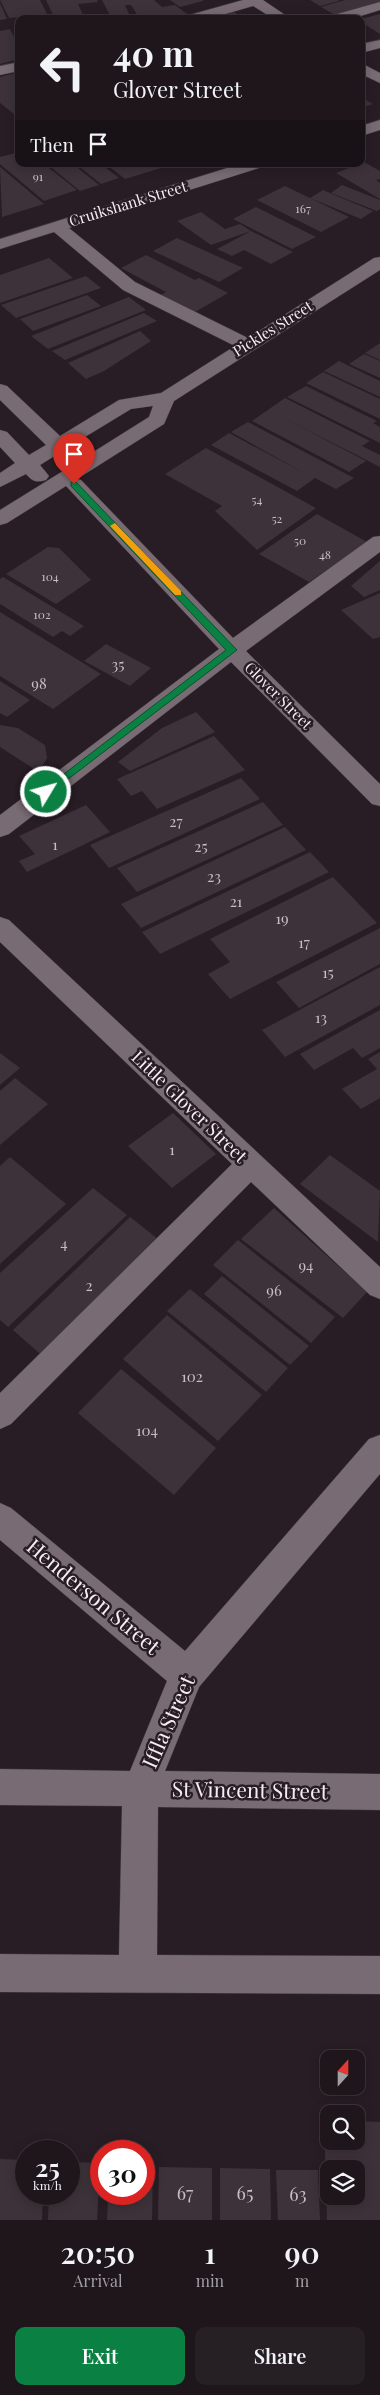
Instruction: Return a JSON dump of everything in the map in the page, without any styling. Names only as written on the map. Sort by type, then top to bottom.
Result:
[{"type":"street","points":[[205,15],[254,1],[277,15]]},
{"type":"street","points":[[349,15],[380,6]]},
{"type":"street","points":[[365,48],[380,44]]},
{"type":"street","points":[[0,72],[15,67]]},
{"type":"street","points":[[365,70],[380,79]]},
{"type":"street","points":[[365,130],[380,125]]},
{"type":"street","name":"Cruikshank Street","points":[[0,244],[246,167]]},
{"type":"street","points":[[57,226],[129,286],[247,345]]},
{"type":"street","name":"Pickles Street","points":[[0,481],[126,404],[166,398],[380,262]]},
{"type":"street","name":"Glover Street","points":[[0,390],[59,445],[77,476],[232,650],[380,798]]},
{"type":"street","points":[[0,519],[51,487],[77,476],[157,420],[166,398]]},
{"type":"street","points":[[0,436],[51,487]]},
{"type":"street","points":[[0,828],[232,650],[380,542]]},
{"type":"street","name":"Little Glover Street","points":[[0,927],[380,1286]]},
{"type":"street","points":[[0,1414],[250,1165]]},
{"type":"street","name":"Iffla Street","points":[[138,1973],[140,1789],[187,1675],[380,1450]]},
{"type":"street","name":"Henderson Street","points":[[0,1519],[187,1675]]},
{"type":"street","name":"St Vincent Street","points":[[0,1787],[380,1792]]},
{"type":"street","points":[[0,1973],[380,1975]]},
{"type":"building","points":[[0,0],[40,0],[47,14],[15,15],[15,17],[9,18]]},
{"type":"building","points":[[46,0],[97,0],[98,2],[78,4],[83,15],[53,15]]},
{"type":"building","points":[[102,0],[154,0],[162,7],[175,5],[187,14],[137,15],[131,5],[125,5],[129,14],[110,15]]},
{"type":"building","points":[[170,0],[203,0],[203,1],[180,7]]},
{"type":"building","points":[[310,0],[339,0],[339,1],[320,6]]},
{"type":"building","points":[[345,0],[380,0],[380,2],[335,15],[321,7]]},
{"type":"building","points":[[0,3],[7,19],[0,20]]},
{"type":"building","points":[[234,12],[238,15],[223,15]]},
{"type":"building","points":[[380,14],[380,34],[365,25],[365,18]]},
{"type":"building","points":[[10,29],[15,38],[15,60],[0,64],[0,31]]},
{"type":"building","points":[[15,73],[15,115],[0,103],[0,77]]},
{"type":"building","points":[[365,99],[373,104],[365,107]]},
{"type":"building","points":[[15,153],[15,167],[48,167],[77,190],[44,201],[0,164],[0,157]]},
{"type":"building","points":[[365,163],[380,171],[380,179],[376,180],[380,183],[380,199],[336,173],[351,167],[365,167]]},
{"type":"building","points":[[0,167],[44,204],[2,217]]},
{"type":"building","points":[[51,167],[77,167],[99,185],[80,191]]},
{"type":"building","points":[[80,167],[105,167],[119,178],[101,184]]},
{"type":"building","points":[[110,167],[164,167],[125,179]]},
{"type":"building","points":[[342,185],[380,200],[380,209],[377,211],[331,193]]},
{"type":"building","points":[[285,186],[349,217],[321,232],[257,200]]},
{"type":"building","points":[[323,190],[373,211],[361,219],[310,198]]},
{"type":"building","points":[[256,207],[316,237],[292,249],[233,219]]},
{"type":"building","points":[[201,212],[225,229],[240,224],[251,231],[211,245],[177,221]]},
{"type":"building","points":[[251,231],[293,252],[271,264],[244,250],[232,256],[217,249]]},
{"type":"building","points":[[177,238],[243,268],[219,282],[153,251]]},
{"type":"building","points":[[146,255],[195,280],[199,278],[228,293],[195,312],[161,295],[166,292],[121,268]]},
{"type":"building","points":[[49,258],[73,278],[0,303],[0,275]]},
{"type":"building","points":[[86,276],[101,288],[16,318],[1,305]]},
{"type":"building","points":[[87,295],[101,306],[33,331],[20,319]]},
{"type":"building","points":[[129,297],[146,310],[48,349],[31,336]]},
{"type":"building","points":[[144,313],[157,321],[65,360],[52,351]]},
{"type":"building","points":[[140,331],[151,341],[104,371],[86,379],[68,363]]},
{"type":"building","points":[[380,343],[380,360],[365,353]]},
{"type":"building","points":[[364,354],[380,361],[380,378],[349,364]]},
{"type":"building","points":[[339,361],[380,381],[380,397],[324,371]]},
{"type":"building","points":[[323,372],[380,399],[380,419],[306,383]]},
{"type":"building","points":[[306,386],[377,421],[373,423],[380,427],[380,443],[287,397]]},
{"type":"building","points":[[285,398],[370,441],[362,446],[380,455],[380,467],[286,419],[366,461],[349,472],[252,421]]},
{"type":"building","points":[[248,422],[354,478],[336,489],[315,478],[297,491],[211,445],[229,433],[306,474],[231,432]]},
{"type":"building","points":[[206,448],[316,508],[257,550],[215,511],[222,506],[165,474]]},
{"type":"building","points":[[317,514],[367,542],[309,582],[259,554]]},
{"type":"building","points":[[48,547],[59,548],[91,580],[56,604],[6,574]]},
{"type":"building","points":[[380,561],[380,590],[364,597],[351,586]]},
{"type":"building","points":[[3,577],[84,626],[70,636],[62,631],[53,637],[0,604],[0,579]]},
{"type":"building","points":[[380,593],[380,637],[373,639],[341,610]]},
{"type":"building","points":[[0,612],[101,674],[53,709],[0,676]]},
{"type":"building","points":[[106,644],[151,668],[130,686],[84,661]]},
{"type":"building","points":[[0,681],[30,700],[7,717],[0,713]]},
{"type":"building","points":[[196,712],[215,732],[130,771],[118,762],[162,728]]},
{"type":"building","points":[[0,725],[18,728],[45,745],[47,758],[39,772],[0,747]]},
{"type":"building","points":[[214,736],[245,770],[157,809],[142,791],[131,796],[117,779]]},
{"type":"building","points":[[241,778],[260,799],[109,868],[90,845]]},
{"type":"building","points":[[263,802],[283,825],[137,892],[117,868]]},
{"type":"building","points":[[86,805],[110,832],[27,872],[19,861],[35,854],[19,836]]},
{"type":"building","points":[[285,827],[306,850],[141,928],[121,904]]},
{"type":"building","points":[[310,852],[329,872],[160,954],[142,932]]},
{"type":"building","points":[[333,877],[377,923],[230,999],[208,974],[230,962],[210,939]]},
{"type":"building","points":[[380,928],[380,964],[299,1008],[276,982]]},
{"type":"building","points":[[380,967],[380,1005],[285,1057],[262,1030]]},
{"type":"building","points":[[380,1010],[380,1048],[362,1058],[353,1048],[314,1070],[300,1054]]},
{"type":"building","points":[[380,1052],[380,1098],[361,1109],[342,1089],[377,1069],[368,1059]]},
{"type":"building","points":[[0,1053],[20,1068],[0,1085]]},
{"type":"building","points":[[15,1078],[48,1104],[0,1145],[0,1091]]},
{"type":"building","points":[[173,1113],[216,1154],[172,1188],[128,1146]]},
{"type":"building","points":[[330,1155],[380,1191],[378,1242],[300,1184]]},
{"type":"building","points":[[10,1157],[66,1204],[0,1264],[0,1166]]},
{"type":"building","points":[[93,1188],[127,1215],[8,1327],[0,1320],[0,1273]]},
{"type":"building","points":[[274,1208],[367,1292],[343,1318],[241,1239]]},
{"type":"building","points":[[130,1217],[163,1243],[46,1359],[13,1330]]},
{"type":"building","points":[[238,1240],[335,1317],[311,1343],[213,1265]]},
{"type":"building","points":[[222,1276],[309,1346],[290,1365],[204,1294]]},
{"type":"building","points":[[190,1289],[288,1368],[266,1392],[167,1311]]},
{"type":"building","points":[[167,1315],[262,1395],[218,1441],[123,1359]]},
{"type":"building","points":[[121,1369],[216,1448],[174,1495],[78,1413]]},
{"type":"building","points":[[365,2121],[380,2122],[380,2220],[327,2220],[327,2205],[365,2205],[365,2160],[325,2160],[325,2150],[365,2150]]},
{"type":"building","points":[[0,2159],[15,2160],[15,2205],[43,2205],[42,2220],[0,2220]]},
{"type":"building","points":[[80,2162],[90,2163],[90,2205],[98,2205],[97,2220],[48,2220],[49,2205],[80,2205]]},
{"type":"building","points":[[159,2167],[212,2168],[212,2220],[158,2220]]},
{"type":"building","points":[[220,2168],[270,2169],[271,2220],[220,2220]]},
{"type":"building","points":[[276,2170],[318,2170],[320,2220],[278,2220]]},
{"type":"building","points":[[108,2205],[152,2205],[152,2220],[107,2220]]},
{"type":"slow traffic","points":[[115,526],[178,593]]},
{"type":"route","points":[[46,792],[232,650],[74,484]]}]
